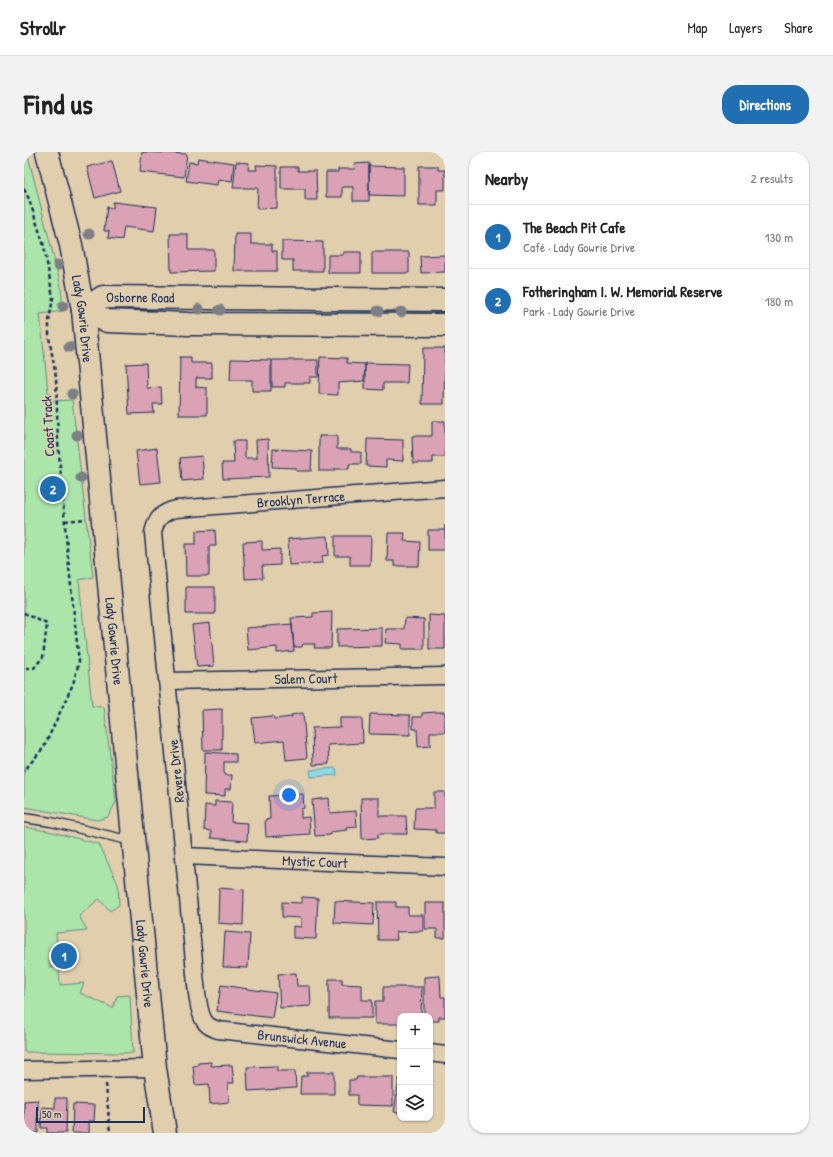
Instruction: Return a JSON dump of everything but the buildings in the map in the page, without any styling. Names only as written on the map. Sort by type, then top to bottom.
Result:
[{"type":"main road","name":"Lady Gowrie Drive","points":[[47,152],[71,244],[83,310],[155,1068],[165,1133]]},
{"type":"main road","name":"Osborne Road","points":[[83,310],[103,298],[445,300]]},
{"type":"main road","name":"Osborne Road","points":[[83,310],[107,321],[197,324],[445,325]]},
{"type":"street","name":"Brooklyn Terrace","points":[[160,517],[167,511],[176,509],[445,488]]},
{"type":"street","name":"Revere Drive","points":[[160,517],[155,525],[153,533],[199,1009],[206,1024]]},
{"type":"street","name":"Salem Court","points":[[167,681],[445,676]]},
{"type":"street","name":"Mystic Court","points":[[184,856],[445,867]]},
{"type":"street","name":"Brunswick Avenue","points":[[206,1024],[218,1030],[397,1050]]},
{"type":"street","points":[[433,1053],[445,1055]]},
{"type":"street","points":[[24,1070],[155,1068]]},
{"type":"lane","points":[[24,818],[52,822],[133,841]]},
{"type":"path","name":"Coast Track","points":[[24,189],[29,199],[44,246],[53,298],[49,321],[49,337],[56,377],[58,442],[79,662],[73,684],[44,747],[24,770]]},
{"type":"path","points":[[65,520],[86,519]]},
{"type":"path","points":[[24,613],[47,624],[43,657],[34,668],[24,668]]},
{"type":"green space","points":[[24,152],[27,152],[61,286],[63,311],[40,314],[49,401],[72,400],[93,577],[79,580],[92,706],[104,707],[116,802],[108,817],[97,820],[24,807]]},
{"type":"green space","points":[[24,827],[48,831],[99,844],[118,884],[119,905],[110,911],[99,899],[79,916],[87,930],[56,933],[57,947],[49,948],[50,967],[59,968],[60,985],[84,983],[80,993],[113,1008],[117,996],[130,995],[133,1053],[24,1052]]},
{"type":"water","points":[[336,768],[337,775],[311,777],[310,770]]},
{"type":"place","name":"Fotheringham I. W. Memorial Reserve","points":[[53,489]]},
{"type":"place","name":"The Beach Pit Cafe","points":[[64,956]]}]
